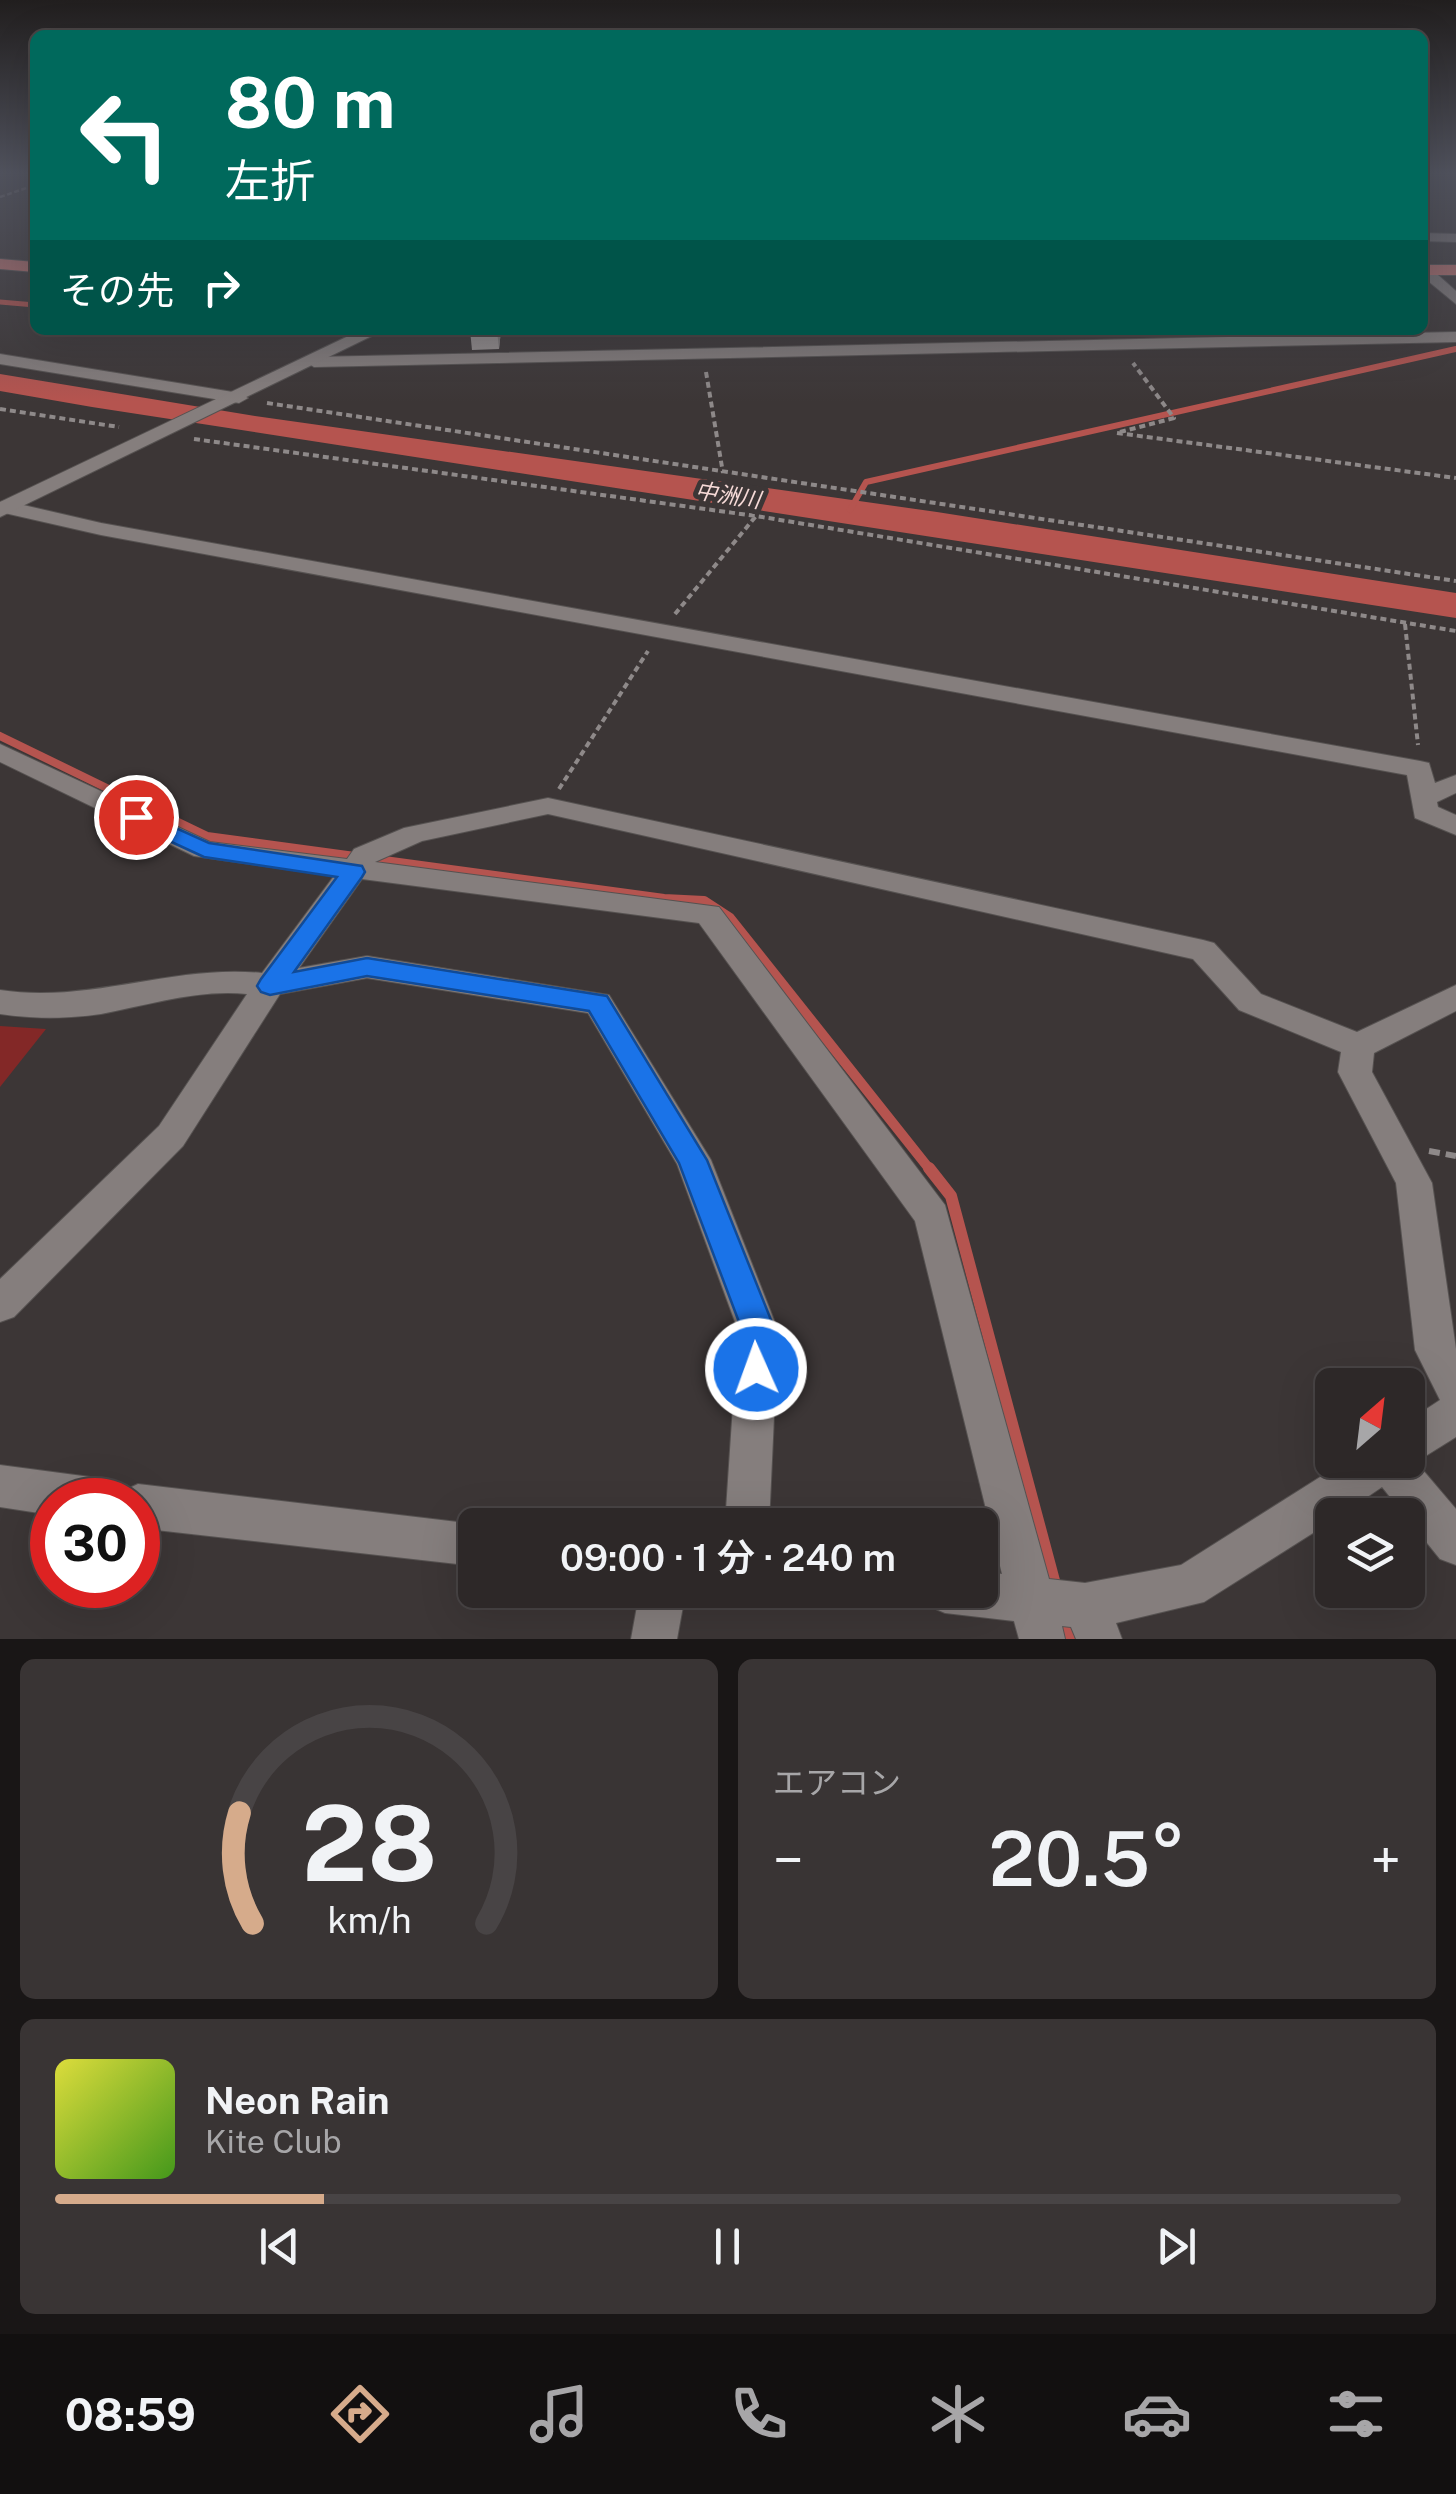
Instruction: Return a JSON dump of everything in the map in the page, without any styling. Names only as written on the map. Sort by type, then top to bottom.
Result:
[{"type":"highway","points":[[0,264],[30,267]]},
{"type":"highway","points":[[1428,270],[1456,270]]},
{"type":"street","points":[[1428,274],[1456,298]]},
{"type":"street","points":[[3,509],[365,335]]},
{"type":"street","points":[[314,362],[1456,337]]},
{"type":"street","points":[[0,358],[235,400]]},
{"type":"street","points":[[3,509],[1420,768],[1424,812],[1456,826]]},
{"type":"street","points":[[0,752],[204,850],[359,864],[708,914],[932,1216],[1063,1616]]},
{"type":"street","points":[[1423,798],[1456,783]]},
{"type":"street","points":[[0,1305],[171,1136],[270,986],[359,864],[414,834],[548,806],[1203,951],[1250,1002],[1358,1046],[1456,998]]},
{"type":"street","points":[[0,1002],[23,1008],[66,1008],[235,978],[270,986],[367,967],[598,1003],[693,1160],[758,1330],[748,1508]]},
{"type":"street","points":[[1358,1046],[1355,1072],[1414,1183],[1435,1350],[1456,1389]]},
{"type":"street","points":[[1425,1434],[1456,1413]]},
{"type":"street","points":[[998,1602],[1063,1616],[1188,1586],[1359,1478]]},
{"type":"street","points":[[1401,1478],[1456,1543]]},
{"type":"street","points":[[0,1486],[30,1490]]},
{"type":"street","points":[[160,1508],[458,1542]]},
{"type":"street","points":[[654,1639],[660,1608]]},
{"type":"path","points":[[1118,342],[1174,418],[1117,433],[1456,478]]},
{"type":"path","points":[[704,353],[722,473]]},
{"type":"path","points":[[235,400],[1456,581]]},
{"type":"path","points":[[0,409],[756,516],[1456,631]]},
{"type":"path","points":[[548,806],[662,630],[756,516]]},
{"type":"path","points":[[1405,624],[1420,768]]},
{"type":"shaded area","points":[[0,1026],[46,1029],[0,1087]]},
{"type":"water","name":"中洲川","points":[[0,374],[255,416],[937,512],[1456,593],[1456,618],[92,407],[0,391]]},
{"type":"waterway","points":[[0,302],[30,305]]},
{"type":"waterway","points":[[850,510],[866,482],[1456,349]]},
{"type":"waterway","points":[[0,736],[158,813]]},
{"type":"waterway","points":[[153,811],[207,837],[664,899],[704,901],[730,918],[931,1171]]},
{"type":"waterway","points":[[929,1168],[951,1196],[1056,1588]]},
{"type":"waterway","points":[[1064,1617],[1069,1639]]},
{"type":"route","points":[[136,817],[204,850],[354,872],[270,986],[367,967],[598,1003],[693,1160],[758,1330],[756,1369]]}]
